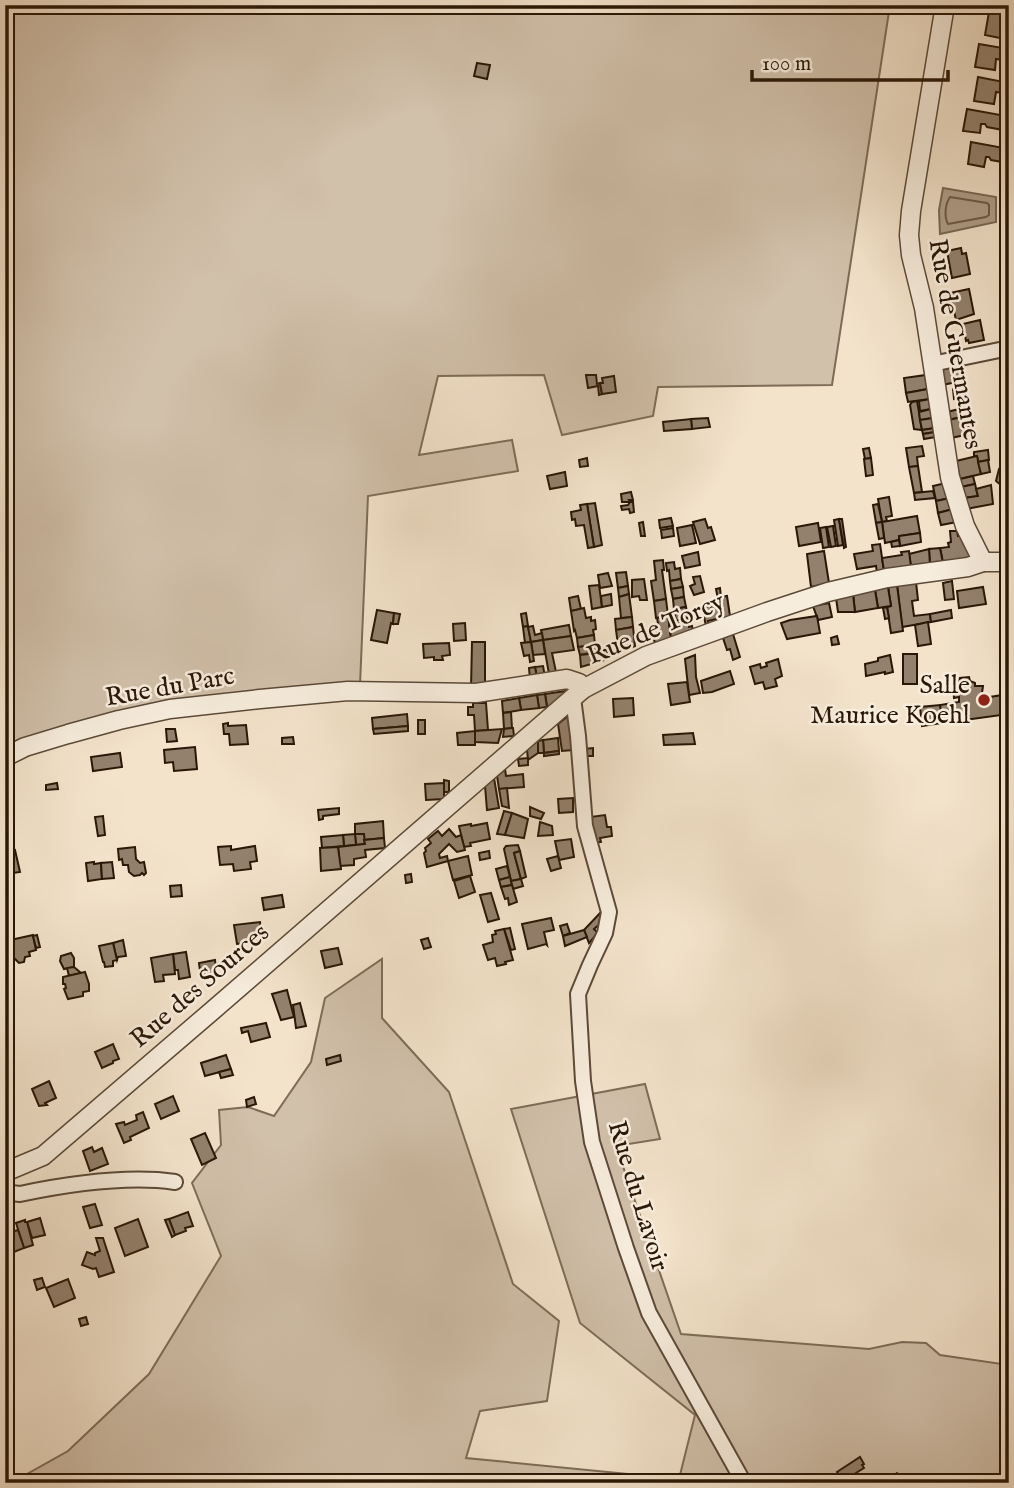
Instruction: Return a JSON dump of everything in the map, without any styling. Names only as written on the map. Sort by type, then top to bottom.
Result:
[{"type":"street","name":"Rue de Guermantes","points":[[945,5],[909,235],[924,308],[950,477],[965,526],[983,562]]},
{"type":"street","points":[[932,364],[1009,348]]},
{"type":"street","name":"Rue de Torcy","points":[[401,848],[578,693],[646,656],[828,592],[887,578],[968,567],[983,562],[1009,562]]},
{"type":"street","name":"Rue du Parc","points":[[5,757],[25,747],[68,734],[170,709],[348,691],[476,692],[567,679],[579,683],[578,693]]},
{"type":"street","name":"Rue du Lavoir","points":[[578,693],[585,826],[609,912],[606,933],[578,994],[583,1082],[592,1142],[649,1313],[744,1483]]},
{"type":"street","name":"Rue des Sources","points":[[5,1172],[43,1156],[401,848]]},
{"type":"street","points":[[5,1161],[32,1160]]},
{"type":"street","points":[[5,1191],[20,1194],[93,1182],[175,1182]]},
{"type":"shaded area","points":[[5,5],[890,5],[832,385],[658,387],[653,416],[562,435],[544,375],[438,376],[419,455],[512,440],[518,471],[368,496],[360,685],[165,701],[5,758]]},
{"type":"shaded area","points":[[382,959],[382,1018],[449,1092],[513,1284],[559,1321],[547,1401],[480,1411],[466,1458],[679,1479],[695,1415],[580,1323],[511,1109],[645,1084],[660,1139],[616,1146],[681,1334],[869,1349],[902,1342],[926,1343],[940,1355],[1009,1365],[1009,1483],[11,1483],[68,1451],[149,1374],[221,1256],[192,1183],[221,1145],[219,1110],[248,1107],[274,1116],[311,1062],[325,998]]},
{"type":"water","points":[[943,188],[996,197],[996,222],[940,234],[939,210]]},
{"type":"building","points":[[989,12],[1009,15],[1005,39],[985,35]]},
{"type":"building","points":[[979,44],[1009,49],[1009,63],[996,59],[995,70],[975,67]]},
{"type":"building","points":[[477,63],[490,65],[487,79],[474,76]]},
{"type":"building","points":[[978,77],[1009,83],[1009,97],[996,92],[994,104],[974,101]]},
{"type":"building","points":[[967,109],[1006,116],[1003,130],[981,124],[980,133],[963,131]]},
{"type":"building","points":[[971,142],[1009,149],[1008,163],[986,157],[984,167],[968,164]]},
{"type":"building","points":[[961,248],[962,254],[966,253],[970,274],[952,278],[947,251]]},
{"type":"building","points":[[969,289],[974,314],[956,320],[950,293]]},
{"type":"building","points":[[980,320],[984,340],[969,343],[966,341],[963,324]]},
{"type":"building","points":[[959,364],[962,381],[942,385],[939,369]]},
{"type":"building","points":[[586,375],[596,375],[602,394],[599,395],[598,386],[588,388]]},
{"type":"building","points":[[926,375],[928,389],[906,393],[904,378]]},
{"type":"building","points":[[614,376],[616,392],[602,394],[602,378]]},
{"type":"building","points":[[963,387],[964,397],[954,399],[953,389]]},
{"type":"building","points":[[928,389],[930,399],[908,402],[906,393]]},
{"type":"building","points":[[964,397],[967,416],[948,420],[947,412],[959,409],[957,399]]},
{"type":"building","points":[[930,399],[931,409],[920,411],[919,401]]},
{"type":"building","points":[[917,401],[922,430],[914,429],[910,405]]},
{"type":"building","points":[[931,409],[933,418],[920,420],[919,412]]},
{"type":"building","points":[[967,416],[970,434],[951,438],[948,420]]},
{"type":"building","points":[[708,418],[710,427],[692,429],[691,419]]},
{"type":"building","points":[[933,418],[935,428],[922,430],[920,420]]},
{"type":"building","points":[[691,419],[692,429],[664,431],[663,422]]},
{"type":"building","points":[[935,428],[935,432],[923,434],[922,430]]},
{"type":"building","points":[[935,432],[936,437],[924,439],[923,434]]},
{"type":"building","points":[[922,446],[924,456],[917,457],[918,466],[909,467],[906,448]]},
{"type":"building","points":[[869,448],[871,458],[865,459],[863,449]]},
{"type":"building","points":[[988,450],[989,460],[978,462],[974,452]]},
{"type":"building","points":[[977,456],[981,474],[960,479],[956,461]]},
{"type":"building","points":[[587,458],[588,466],[580,467],[579,460]]},
{"type":"building","points":[[871,458],[873,475],[866,476],[864,459]]},
{"type":"building","points":[[988,460],[990,472],[981,474],[978,462]]},
{"type":"building","points":[[918,466],[922,492],[914,493],[909,467]]},
{"type":"building","points":[[999,469],[1009,473],[1009,492],[996,481]]},
{"type":"building","points":[[565,472],[567,486],[550,489],[547,476]]},
{"type":"building","points":[[973,476],[975,484],[961,487],[960,479]]},
{"type":"building","points":[[946,483],[950,498],[936,501],[933,486]]},
{"type":"building","points":[[975,484],[978,496],[964,498],[961,487]]},
{"type":"building","points":[[991,485],[993,504],[966,509],[964,498],[978,496],[976,489]]},
{"type":"building","points":[[933,491],[935,498],[915,500],[914,493]]},
{"type":"building","points":[[631,492],[633,500],[622,502],[621,494]]},
{"type":"building","points":[[889,497],[892,516],[886,517],[887,521],[882,522],[878,499]]},
{"type":"building","points":[[950,498],[953,509],[938,513],[936,501]]},
{"type":"building","points":[[633,502],[634,512],[630,513],[629,509],[622,510],[621,506]]},
{"type":"building","points":[[595,503],[602,545],[594,547],[587,504]]},
{"type":"building","points":[[587,504],[594,547],[588,548],[584,525],[576,526],[571,512],[581,510],[580,505]]},
{"type":"building","points":[[878,504],[882,522],[876,523],[873,505]]},
{"type":"building","points":[[953,509],[957,522],[941,525],[938,513]]},
{"type":"building","points":[[917,516],[920,533],[899,536],[899,540],[885,543],[882,522]]},
{"type":"building","points":[[671,518],[673,526],[660,528],[659,520]]},
{"type":"building","points":[[705,519],[715,540],[700,544],[693,522]]},
{"type":"building","points":[[839,519],[843,545],[838,546],[834,520]]},
{"type":"building","points":[[839,519],[842,519],[844,548]]},
{"type":"building","points":[[643,522],[645,536],[641,536],[639,523]]},
{"type":"building","points":[[882,522],[884,538],[879,539],[876,523]]},
{"type":"building","points":[[818,523],[821,542],[799,546],[796,527]]},
{"type":"building","points":[[692,525],[696,543],[680,546],[677,528]]},
{"type":"building","points":[[833,526],[836,546],[831,547],[827,527]]},
{"type":"building","points":[[826,527],[829,547],[823,548],[820,528]]},
{"type":"building","points":[[673,528],[674,536],[662,538],[661,530]]},
{"type":"building","points":[[950,531],[957,531],[958,536],[963,535],[964,545],[969,545],[971,560],[943,563],[940,548],[949,547]]},
{"type":"building","points":[[920,533],[921,542],[900,546],[899,536]]},
{"type":"building","points":[[899,540],[900,546],[892,547],[891,542]]},
{"type":"building","points":[[880,544],[884,571],[877,573],[876,566],[857,569],[854,554],[873,551],[872,545]]},
{"type":"building","points":[[940,548],[943,563],[930,565],[929,549]]},
{"type":"building","points":[[929,549],[930,565],[911,567],[909,554]]},
{"type":"building","points":[[824,551],[829,583],[811,587],[807,554]]},
{"type":"building","points":[[909,551],[911,567],[884,571],[882,558],[902,555],[901,552]]},
{"type":"building","points":[[698,552],[700,565],[685,568],[682,556]]},
{"type":"building","points":[[663,560],[666,599],[654,601],[651,581],[656,580],[654,561]]},
{"type":"building","points":[[674,562],[675,569],[680,568],[681,579],[670,581],[666,563]]},
{"type":"building","points":[[626,572],[628,586],[618,588],[616,573]]},
{"type":"building","points":[[608,573],[612,586],[600,588],[598,575]]},
{"type":"building","points":[[700,576],[704,592],[694,595],[690,586],[695,584],[693,577]]},
{"type":"building","points":[[644,579],[647,600],[640,600],[639,596],[632,597],[632,580]]},
{"type":"building","points":[[681,579],[683,587],[671,589],[670,581]]},
{"type":"building","points":[[952,581],[954,599],[945,600],[943,583]]},
{"type":"building","points":[[916,582],[918,600],[912,601],[914,616],[930,614],[931,622],[902,627],[897,585]]},
{"type":"building","points":[[599,585],[602,607],[592,609],[589,586]]},
{"type":"building","points":[[897,585],[903,631],[891,633],[887,607],[891,606],[888,587]]},
{"type":"building","points":[[628,586],[629,594],[619,597],[618,588]]},
{"type":"building","points":[[683,587],[684,597],[673,599],[671,589]]},
{"type":"building","points":[[888,587],[891,606],[878,608],[875,590]]},
{"type":"building","points":[[983,587],[986,604],[959,608],[957,591]]},
{"type":"building","points":[[720,588],[721,597],[727,596],[730,616],[722,620],[716,589]]},
{"type":"building","points":[[875,590],[878,608],[855,612],[853,594]]},
{"type":"building","points":[[611,594],[612,605],[602,607],[601,596]]},
{"type":"building","points":[[629,594],[632,617],[621,618],[619,597]]},
{"type":"building","points":[[853,594],[855,612],[838,612],[836,598]]},
{"type":"building","points":[[578,596],[581,609],[571,611],[569,598]]},
{"type":"building","points":[[684,597],[686,607],[674,609],[673,599]]},
{"type":"building","points":[[666,599],[668,616],[656,618],[654,601]]},
{"type":"building","points":[[829,603],[832,617],[818,620],[813,606]]},
{"type":"building","points":[[719,606],[721,618],[708,621],[709,625],[706,626],[702,607]]},
{"type":"building","points":[[686,607],[688,618],[676,621],[674,609]]},
{"type":"building","points":[[887,607],[889,618],[885,619],[883,608]]},
{"type":"building","points":[[584,608],[586,618],[595,620],[596,629],[593,630],[594,635],[577,638],[571,611]]},
{"type":"building","points":[[377,610],[394,613],[387,643],[371,640]]},
{"type":"building","points":[[951,610],[952,618],[931,622],[930,614]]},
{"type":"building","points":[[394,613],[400,614],[398,624],[393,624]]},
{"type":"building","points":[[526,613],[528,626],[523,627],[521,614]]},
{"type":"building","points":[[668,616],[671,638],[655,644],[652,630],[659,629],[657,618]]},
{"type":"building","points":[[817,616],[820,633],[787,639],[781,623]]},
{"type":"building","points":[[632,617],[633,627],[616,630],[615,619]]},
{"type":"building","points":[[688,618],[689,627],[692,626],[693,631],[671,638],[669,622]]},
{"type":"building","points":[[928,622],[931,644],[918,646],[915,625]]},
{"type":"building","points":[[465,623],[466,640],[454,641],[453,624]]},
{"type":"building","points":[[569,625],[571,636],[543,640],[541,630]]},
{"type":"building","points":[[528,626],[531,642],[525,643],[523,627]]},
{"type":"building","points":[[533,626],[535,635],[542,633],[543,640],[531,642],[528,627]]},
{"type":"building","points":[[633,627],[635,646],[619,652],[616,630]]},
{"type":"building","points":[[733,634],[740,657],[733,660],[723,638]]},
{"type":"building","points":[[594,635],[595,645],[578,647],[577,638]]},
{"type":"building","points":[[571,636],[574,650],[552,653],[556,672],[549,674],[543,640]]},
{"type":"building","points":[[837,636],[839,644],[832,645],[831,638]]},
{"type":"building","points":[[543,640],[545,654],[533,655],[531,642]]},
{"type":"building","points":[[472,642],[485,642],[485,688],[471,688]]},
{"type":"building","points":[[531,642],[534,661],[530,662],[529,655],[524,656],[521,643]]},
{"type":"building","points":[[449,643],[450,655],[442,656],[443,660],[424,658],[423,644]]},
{"type":"building","points":[[595,645],[596,652],[580,655],[578,647]]},
{"type":"building","points":[[607,649],[608,659],[581,667],[580,655]]},
{"type":"building","points":[[903,654],[917,654],[917,684],[903,684]]},
{"type":"building","points":[[695,655],[700,693],[689,695],[685,659]]},
{"type":"building","points":[[890,655],[893,672],[866,676],[865,664]]},
{"type":"building","points":[[778,659],[782,676],[775,679],[777,686],[765,689],[763,682],[755,684],[750,667],[760,664],[761,668]]},
{"type":"building","points":[[543,666],[545,677],[537,678],[535,667]]},
{"type":"building","points":[[535,667],[537,678],[530,679],[529,668]]},
{"type":"building","points":[[730,671],[734,684],[703,693],[701,681]]},
{"type":"building","name":"Salle Maurice Koehl","points":[[969,677],[975,686],[983,686],[983,698],[1009,694],[1009,714],[942,723],[940,705],[959,702],[959,697],[954,698],[953,687],[957,687],[956,683],[959,683],[960,678]]},
{"type":"building","points":[[687,682],[690,702],[671,705],[668,684]]},
{"type":"building","points":[[566,691],[566,696],[556,706],[547,707],[545,694]]},
{"type":"building","points":[[545,694],[547,707],[539,708],[537,695]]},
{"type":"building","points":[[537,695],[539,708],[521,710],[519,698]]},
{"type":"building","points":[[519,698],[521,710],[503,713],[502,701]]},
{"type":"building","points":[[633,698],[634,715],[614,717],[613,699]]},
{"type":"building","points":[[473,703],[486,703],[488,730],[475,731],[474,715],[468,715],[468,707],[473,707]]},
{"type":"building","points":[[940,705],[942,723],[922,726],[920,707]]},
{"type":"building","points":[[511,712],[512,728],[504,729],[503,713]]},
{"type":"building","points":[[407,714],[408,726],[373,729],[372,718]]},
{"type":"building","points":[[568,716],[573,750],[562,751],[558,724]]},
{"type":"building","points":[[418,720],[425,720],[425,734],[418,734]]},
{"type":"building","points":[[228,723],[228,726],[246,725],[248,744],[230,745],[229,734],[224,734],[223,724]]},
{"type":"building","points":[[408,726],[408,731],[374,734],[373,729]]},
{"type":"building","points":[[513,728],[514,736],[503,737],[504,729]]},
{"type":"building","points":[[166,729],[175,729],[177,741],[167,742]]},
{"type":"building","points":[[502,729],[498,743],[475,742],[475,731]]},
{"type":"building","points":[[475,731],[475,745],[458,745],[457,733]]},
{"type":"building","points":[[693,733],[695,744],[664,745],[663,735]]},
{"type":"building","points":[[293,737],[294,744],[282,744],[282,738]]},
{"type":"building","points":[[558,738],[559,751],[544,753],[543,740]]},
{"type":"building","points":[[543,740],[544,753],[538,753],[538,741]]},
{"type":"building","points":[[537,741],[538,753],[528,760],[527,749]]},
{"type":"building","points":[[195,747],[197,769],[174,771],[173,762],[165,763],[164,750]]},
{"type":"building","points":[[593,748],[593,756],[585,756],[584,749]]},
{"type":"building","points":[[559,751],[559,754],[544,756],[544,753]]},
{"type":"building","points":[[120,753],[122,767],[93,771],[91,757]]},
{"type":"building","points":[[528,758],[528,765],[519,766],[518,759]]},
{"type":"building","points":[[505,769],[506,776],[523,774],[524,787],[499,789],[497,776]]},
{"type":"building","points":[[494,778],[499,808],[487,810],[485,786]]},
{"type":"building","points":[[11,780],[14,795],[5,797],[5,781]]},
{"type":"building","points":[[444,780],[449,781],[449,792],[444,792]]},
{"type":"building","points":[[57,783],[58,789],[46,790],[46,785]]},
{"type":"building","points":[[444,783],[444,799],[426,800],[425,784]]},
{"type":"building","points":[[507,788],[509,808],[502,806],[499,789]]},
{"type":"building","points":[[573,798],[573,812],[559,813],[558,799]]},
{"type":"building","points":[[530,807],[544,813],[541,819],[530,816]]},
{"type":"building","points":[[339,808],[339,814],[323,816],[323,819],[319,820],[318,810]]},
{"type":"building","points":[[504,811],[512,813],[505,835],[497,834]]},
{"type":"building","points":[[512,813],[528,819],[524,838],[505,835]]},
{"type":"building","points":[[605,815],[612,836],[600,838],[601,842],[593,843],[590,817]]},
{"type":"building","points":[[103,816],[105,835],[98,836],[95,817]]},
{"type":"building","points":[[383,821],[384,838],[364,840],[364,834],[355,834],[355,824]]},
{"type":"building","points":[[540,822],[552,826],[553,835],[538,836]]},
{"type":"building","points":[[487,823],[490,839],[464,847],[459,826]]},
{"type":"building","points":[[449,829],[456,837],[461,835],[465,850],[457,852],[449,844],[439,854],[440,858],[447,856],[448,861],[427,867],[424,853],[431,843],[428,839],[438,831],[442,836]]},
{"type":"building","points":[[355,834],[364,834],[365,844],[356,845]]},
{"type":"building","points":[[355,834],[356,845],[344,846],[343,835]]},
{"type":"building","points":[[343,835],[344,846],[322,848],[321,837]]},
{"type":"building","points":[[384,838],[385,848],[365,850],[366,857],[354,859],[354,865],[340,866],[338,847],[365,844],[364,840]]},
{"type":"building","points":[[571,839],[574,857],[559,860],[555,841]]},
{"type":"building","points":[[518,845],[520,851],[514,853],[521,879],[511,881],[504,849],[506,846]]},
{"type":"building","points":[[231,846],[231,850],[255,846],[257,861],[250,862],[251,869],[234,871],[233,864],[220,865],[218,847]]},
{"type":"building","points":[[135,847],[136,859],[140,863],[144,862],[144,875],[142,873],[134,876],[129,872],[128,865],[123,865],[122,859],[119,860],[118,849]]},
{"type":"building","points":[[338,847],[341,869],[321,871],[320,848]]},
{"type":"building","points":[[15,850],[20,872],[5,874],[5,853]]},
{"type":"building","points":[[489,851],[490,858],[480,860],[479,853]]},
{"type":"building","points":[[520,851],[526,877],[521,879],[514,853]]},
{"type":"building","points":[[468,856],[472,875],[453,880],[448,861]]},
{"type":"building","points":[[558,856],[561,868],[551,871],[547,859]]},
{"type":"building","points":[[112,862],[114,878],[102,879],[101,863]]},
{"type":"building","points":[[86,863],[101,863],[102,879],[88,881]]},
{"type":"building","points":[[507,866],[510,877],[499,880],[496,869]]},
{"type":"building","points":[[411,874],[412,882],[406,883],[405,875]]},
{"type":"building","points":[[470,876],[475,892],[459,898],[454,881]]},
{"type":"building","points":[[510,877],[512,885],[501,887],[499,880]]},
{"type":"building","points":[[521,879],[523,886],[513,889],[511,881]]},
{"type":"building","points":[[181,885],[182,896],[171,897],[170,886]]},
{"type":"building","points":[[512,885],[517,902],[509,905],[501,887]]},
{"type":"building","points":[[491,893],[499,919],[488,922],[480,895]]},
{"type":"building","points":[[282,895],[284,907],[264,910],[262,898]]},
{"type":"building","points":[[601,912],[601,923],[594,929],[598,933],[589,943],[584,930]]},
{"type":"building","points":[[551,918],[554,930],[544,932],[547,945],[528,949],[522,924]]},
{"type":"building","points":[[260,922],[262,941],[254,942],[253,939],[237,944],[234,925]]},
{"type":"building","points":[[567,924],[570,933],[563,936],[560,926]]},
{"type":"building","points":[[510,928],[515,949],[511,950],[504,929]]},
{"type":"building","points":[[504,929],[513,960],[497,966],[495,958],[488,960],[483,945],[493,942],[492,935],[496,934],[495,931]]},
{"type":"building","points":[[584,930],[587,937],[565,946],[563,936]]},
{"type":"building","points":[[33,935],[36,950],[29,952],[30,956],[25,957],[24,962],[19,963],[15,959],[10,961],[6,941]]},
{"type":"building","points":[[37,935],[40,947],[36,948],[33,936]]},
{"type":"building","points":[[428,938],[431,947],[424,949],[421,940]]},
{"type":"building","points":[[123,940],[126,956],[118,957],[117,960],[113,943]]},
{"type":"building","points":[[113,943],[117,960],[113,961],[113,966],[105,967],[99,946]]},
{"type":"building","points":[[338,948],[342,964],[325,968],[321,951]]},
{"type":"building","points":[[186,952],[190,977],[179,979],[173,954]]},
{"type":"building","points":[[71,953],[74,967],[64,969],[61,956]]},
{"type":"building","points":[[173,954],[175,974],[163,975],[164,981],[155,982],[151,958]]},
{"type":"building","points":[[215,960],[217,976],[201,978],[199,963]]},
{"type":"building","points":[[74,967],[81,973],[69,976],[67,968]]},
{"type":"building","points":[[85,972],[89,991],[83,992],[83,996],[68,999],[63,977]]},
{"type":"building","points":[[287,990],[294,1017],[281,1020],[272,994]]},
{"type":"building","points":[[300,1003],[306,1026],[296,1028],[293,1005]]},
{"type":"building","points":[[266,1023],[270,1037],[251,1042],[248,1031],[242,1033],[241,1028]]},
{"type":"building","points":[[113,1044],[119,1059],[102,1068],[95,1052]]},
{"type":"building","points":[[226,1055],[231,1069],[205,1076],[201,1063]]},
{"type":"building","points":[[340,1055],[341,1061],[327,1065],[326,1059]]},
{"type":"building","points":[[231,1069],[233,1075],[221,1078],[219,1072]]},
{"type":"building","points":[[49,1081],[56,1098],[45,1103],[47,1105],[39,1106],[32,1089]]},
{"type":"building","points":[[173,1096],[179,1111],[161,1119],[155,1104]]},
{"type":"building","points":[[254,1097],[256,1104],[247,1107],[246,1100]]},
{"type":"building","points":[[143,1112],[149,1128],[124,1143],[116,1124],[124,1122],[125,1125],[137,1120],[136,1115]]},
{"type":"building","points":[[205,1133],[216,1158],[202,1165],[191,1139]]},
{"type":"building","points":[[92,1147],[94,1152],[102,1148],[108,1164],[90,1171],[83,1151]]},
{"type":"building","points":[[95,1204],[102,1225],[90,1228],[83,1207]]},
{"type":"building","points":[[188,1212],[193,1226],[175,1235],[169,1219]]},
{"type":"building","points":[[40,1218],[45,1235],[32,1238],[27,1222]]},
{"type":"building","points":[[138,1219],[148,1247],[125,1256],[115,1228]]},
{"type":"building","points":[[169,1219],[175,1235],[172,1237],[165,1220]]},
{"type":"building","points":[[25,1220],[33,1245],[24,1248],[16,1223]]},
{"type":"building","points":[[18,1230],[24,1248],[14,1252],[8,1233]]},
{"type":"building","points":[[8,1233],[14,1252],[5,1255],[5,1234]]},
{"type":"building","points":[[96,1238],[103,1238],[114,1272],[99,1277],[96,1268],[82,1265],[87,1252],[95,1255],[100,1251]]},
{"type":"building","points":[[42,1278],[45,1287],[37,1290],[34,1280]]},
{"type":"building","points":[[68,1279],[75,1298],[54,1307],[46,1288]]},
{"type":"building","points":[[86,1317],[88,1324],[81,1326],[79,1319]]},
{"type":"building","points":[[860,1457],[864,1468],[843,1481],[837,1472]]},
{"type":"building","points":[[897,1473],[904,1483],[883,1483],[883,1482]]},
{"type":"place","name":"Salle Maurice Koehl","points":[[984,700]]}]
